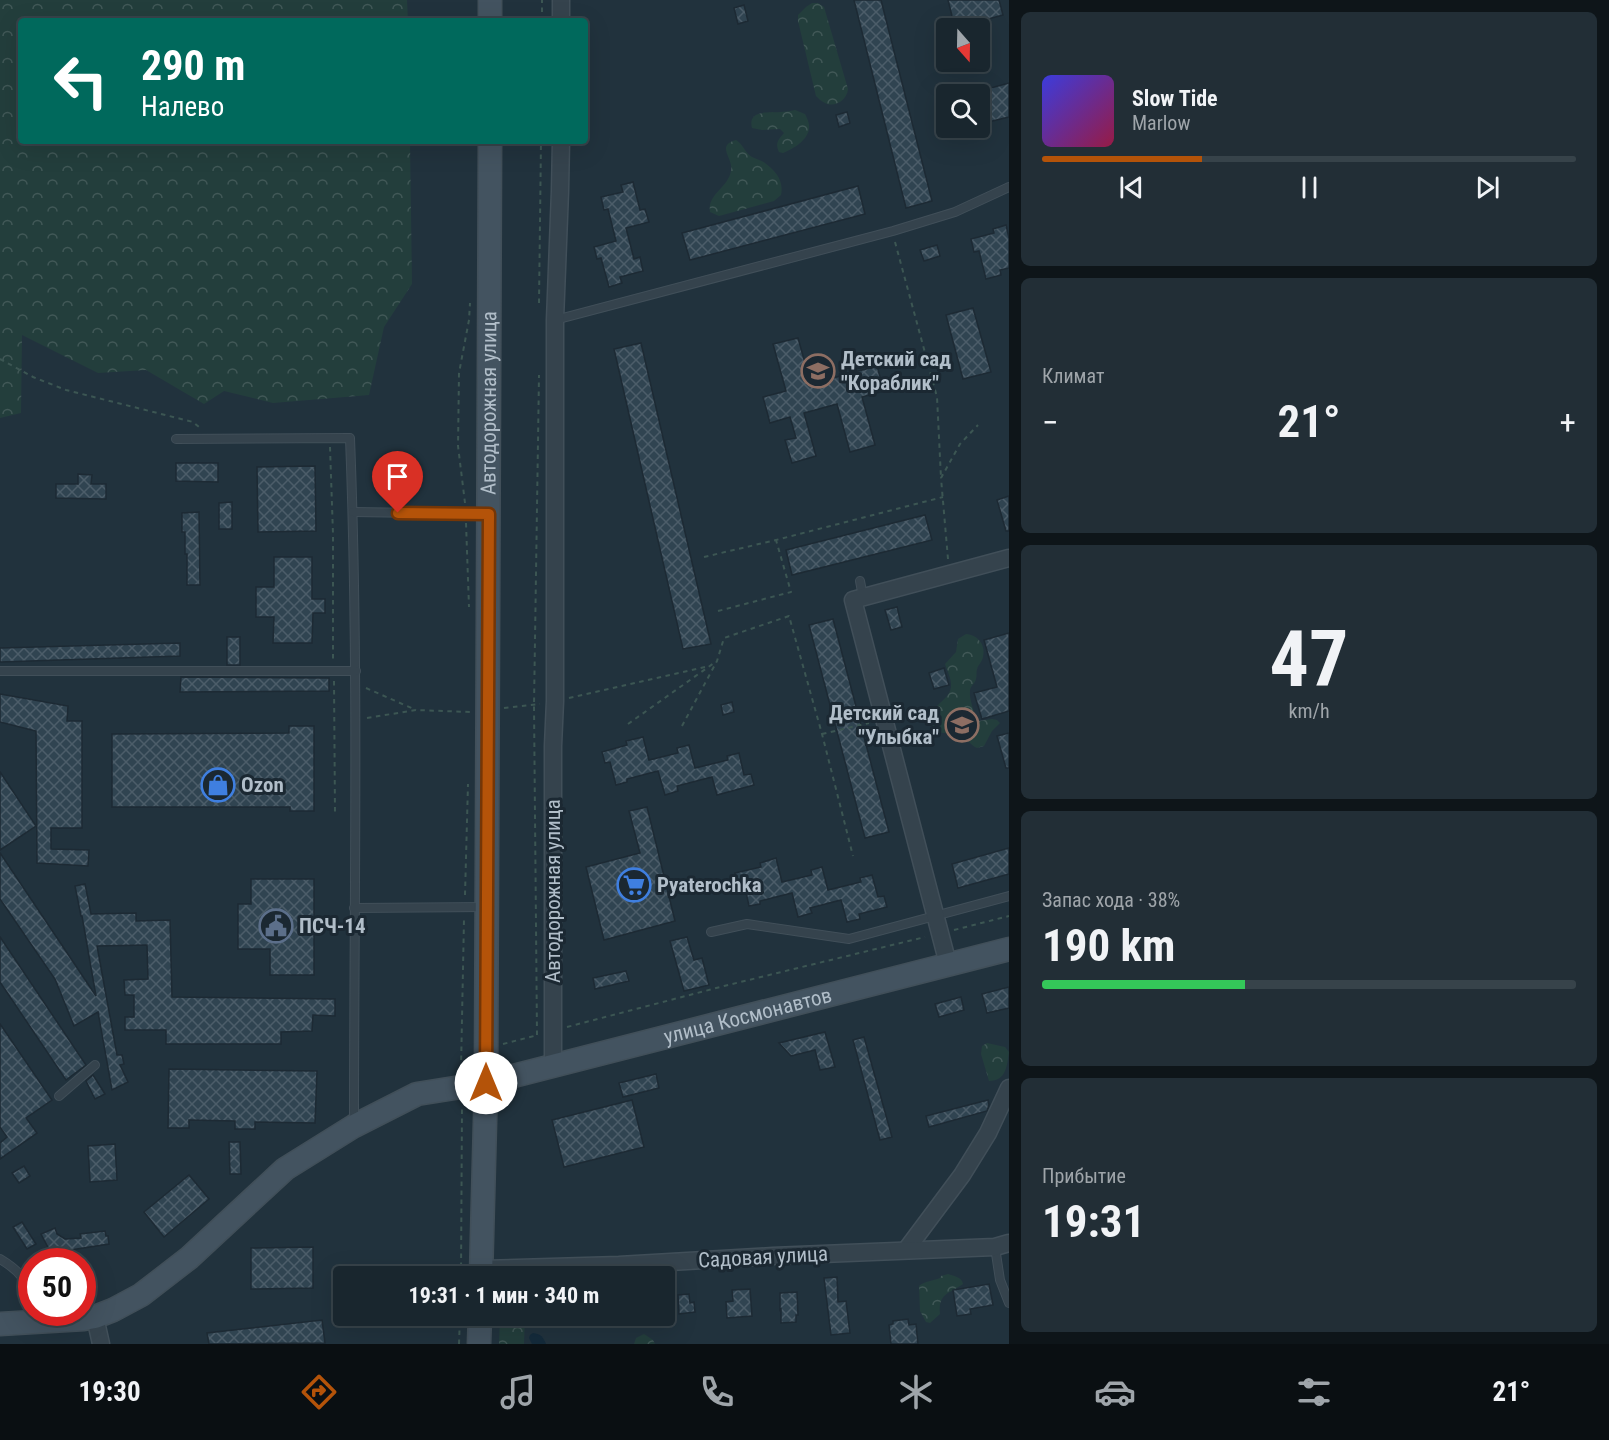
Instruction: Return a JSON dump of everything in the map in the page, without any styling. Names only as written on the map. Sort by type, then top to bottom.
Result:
[{"type":"main road","points":[[490,0],[490,18]]},
{"type":"main road","name":"Автодорожная улица","points":[[475,1266],[486,1083],[490,144]]},
{"type":"main road","name":"улица Космонавтов","points":[[96,1317],[141,1295],[189,1258],[285,1169],[354,1126],[417,1094],[486,1083],[1009,949]]},
{"type":"main road","name":"улица Космонавтов","points":[[0,1324],[18,1317]]},
{"type":"main road","points":[[479,1344],[480,1326]]},
{"type":"street","points":[[561,0],[561,18]]},
{"type":"street","name":"Автодорожная улица","points":[[554,1066],[555,320],[561,144]]},
{"type":"street","points":[[948,964],[853,600],[861,589],[1009,558]]},
{"type":"street","points":[[906,1250],[962,1175],[988,1133],[1009,1088]]},
{"type":"street","name":"Садовая улица","points":[[603,1266],[1002,1245]]},
{"type":"street","points":[[96,1322],[101,1344]]},
{"type":"lane","points":[[555,320],[892,231],[955,212],[1009,187]]},
{"type":"lane","points":[[176,439],[350,438],[356,671],[354,1126]]},
{"type":"lane","points":[[353,512],[489,514]]},
{"type":"lane","points":[[0,671],[356,671]]},
{"type":"lane","points":[[711,932],[747,924],[849,939],[1009,896]]},
{"type":"lane","points":[[354,908],[487,907]]},
{"type":"lane","points":[[60,1096],[95,1065]]},
{"type":"lane","points":[[1002,1245],[1000,1280],[1009,1304]]},
{"type":"lane","points":[[0,1259],[18,1272]]},
{"type":"path","points":[[542,0],[542,18]]},
{"type":"path","points":[[539,307],[541,144]]},
{"type":"path","points":[[892,231],[937,397],[948,559]]},
{"type":"path","points":[[469,608],[466,514],[458,446],[459,373],[469,320],[470,299]]},
{"type":"path","points":[[0,359],[33,377],[66,390],[193,422],[213,439]]},
{"type":"path","points":[[537,1035],[534,706],[539,367]]},
{"type":"path","points":[[941,478],[960,444],[978,425]]},
{"type":"path","points":[[330,438],[333,534],[334,813]]},
{"type":"path","points":[[704,556],[943,497]]},
{"type":"path","points":[[718,611],[790,592],[776,540]]},
{"type":"path","points":[[682,726],[717,661],[724,638],[789,616],[853,856]]},
{"type":"path","points":[[628,724],[717,661]]},
{"type":"path","points":[[355,720],[416,710],[470,712],[534,706],[709,666]]},
{"type":"path","points":[[356,684],[416,710]]},
{"type":"path","points":[[822,734],[884,719]]},
{"type":"path","points":[[468,778],[461,1087],[473,1266]]},
{"type":"path","points":[[486,1049],[724,986],[1009,916]]},
{"type":"path","points":[[459,1344],[460,1326]]},
{"type":"green space","points":[[0,0],[407,0],[408,18],[18,18],[18,144],[410,144],[412,284],[384,327],[369,395],[273,403],[224,391],[204,404],[146,370],[98,373],[22,335],[21,413],[0,418]]},
{"type":"green space","points":[[812,3],[818,3],[824,7],[848,89],[843,100],[836,104],[825,103],[816,96],[798,21],[798,15]]},
{"type":"green space","points":[[795,110],[805,114],[809,123],[808,133],[803,141],[783,153],[779,152],[777,146],[784,133],[780,129],[752,128],[753,118],[760,113]]},
{"type":"green space","points":[[736,140],[752,157],[773,169],[780,181],[781,195],[774,201],[719,216],[710,212],[710,206],[729,177],[731,166],[726,149]]},
{"type":"green space","points":[[966,634],[977,639],[984,653],[970,691],[976,719],[979,721],[992,719],[1000,723],[992,731],[984,746],[977,748],[959,734],[938,732],[932,720],[933,711],[947,696],[951,687],[945,664],[956,652],[958,639]]},
{"type":"green space","points":[[987,1043],[1005,1047],[1009,1052],[1005,1072],[999,1078],[989,1081],[981,1054],[982,1046]]},
{"type":"green space","points":[[948,1274],[959,1278],[963,1284],[943,1298],[940,1314],[930,1323],[926,1322],[920,1311],[919,1286]]},
{"type":"green space","points":[[500,1326],[525,1326],[524,1344],[499,1344]]},
{"type":"green space","points":[[644,1334],[655,1344],[634,1344],[636,1338]]},
{"type":"water","points":[[533,1333],[541,1336],[546,1344],[532,1344],[529,1338]]},
{"type":"building","points":[[854,0],[881,0],[932,201],[906,208]]},
{"type":"building","points":[[948,0],[999,0],[1003,15],[990,19],[952,18]]},
{"type":"building","points":[[744,5],[748,21],[738,24],[734,8]]},
{"type":"building","points":[[1009,83],[1009,117],[990,122],[990,88]]},
{"type":"building","points":[[847,112],[850,123],[839,127],[836,115]]},
{"type":"building","points":[[633,182],[640,210],[645,209],[649,222],[626,228],[634,259],[640,257],[643,271],[620,277],[622,283],[609,287],[601,258],[597,259],[594,247],[616,241],[608,209],[604,210],[601,197],[623,192],[621,185]]},
{"type":"building","points":[[858,186],[865,214],[690,260],[682,233]]},
{"type":"building","points":[[1006,225],[1009,238],[1009,268],[1000,270],[1001,275],[986,279],[979,251],[974,252],[971,239],[994,233],[993,229]]},
{"type":"building","points":[[937,245],[940,256],[924,261],[920,250]]},
{"type":"building","points":[[973,308],[991,372],[963,379],[946,315]]},
{"type":"building","points":[[798,338],[811,384],[877,366],[884,391],[862,397],[875,445],[850,452],[837,404],[804,413],[816,456],[792,463],[785,440],[796,438],[790,417],[770,423],[763,397],[786,391],[773,344]]},
{"type":"building","points":[[641,343],[711,644],[683,649],[614,349]]},
{"type":"building","points":[[176,463],[218,463],[218,482],[176,481]]},
{"type":"building","points":[[315,466],[316,531],[258,532],[257,467]]},
{"type":"building","points":[[78,474],[92,475],[91,484],[106,484],[106,499],[56,498],[56,484],[78,484]]},
{"type":"building","points":[[1009,496],[1009,531],[1006,531],[997,500]]},
{"type":"building","points":[[232,502],[232,529],[219,529],[219,503]]},
{"type":"building","points":[[199,512],[200,585],[187,585],[187,554],[185,554],[185,532],[182,532],[182,513]]},
{"type":"building","points":[[925,515],[932,540],[792,575],[786,550]]},
{"type":"building","points":[[274,557],[312,557],[312,599],[325,599],[325,613],[313,613],[312,643],[273,643],[274,617],[256,617],[256,587],[274,587]]},
{"type":"building","points":[[897,607],[902,627],[891,630],[885,610]]},
{"type":"building","points":[[833,619],[889,832],[865,838],[809,625]]},
{"type":"building","points":[[1009,633],[1009,711],[982,719],[974,693],[997,687],[984,640]]},
{"type":"building","points":[[227,637],[240,637],[240,665],[227,665]]},
{"type":"building","points":[[180,643],[180,656],[0,662],[0,648]]},
{"type":"building","points":[[944,668],[949,685],[934,689],[929,673]]},
{"type":"building","points":[[181,677],[329,678],[329,691],[180,692]]},
{"type":"building","points":[[0,694],[68,706],[67,721],[82,721],[82,828],[51,828],[51,849],[89,850],[88,866],[37,863],[36,731],[0,722]]},
{"type":"building","points":[[732,702],[734,712],[723,715],[721,705]]},
{"type":"building","points":[[289,726],[314,726],[314,811],[290,811],[290,807],[112,807],[112,734],[289,733]]},
{"type":"building","points":[[1009,733],[1009,768],[1006,768],[997,736]]},
{"type":"building","points":[[643,737],[649,760],[678,753],[677,748],[689,745],[695,768],[728,760],[727,756],[739,753],[744,775],[751,774],[754,785],[717,795],[712,777],[677,786],[678,791],[665,795],[658,771],[627,779],[627,782],[616,785],[610,762],[605,763],[602,752],[627,745],[626,741]]},
{"type":"building","points":[[0,772],[36,826],[0,850]]},
{"type":"building","points":[[647,807],[675,921],[604,940],[586,867],[640,853],[629,811]]},
{"type":"building","points":[[1009,848],[1009,874],[958,888],[952,864]]},
{"type":"building","points":[[0,853],[96,996],[75,886],[85,884],[91,914],[136,913],[136,921],[170,920],[172,997],[335,999],[335,1016],[313,1015],[312,1031],[281,1032],[281,1044],[166,1044],[166,1030],[125,1030],[125,1017],[134,1017],[134,995],[125,995],[124,980],[148,979],[147,945],[97,946],[117,1055],[122,1055],[124,1064],[120,1065],[128,1082],[112,1090],[98,1012],[74,1026],[55,979],[0,899]]},
{"type":"building","points":[[776,858],[782,882],[812,875],[811,870],[822,867],[828,890],[861,882],[860,878],[872,875],[878,897],[884,896],[887,907],[859,914],[860,919],[847,922],[841,900],[810,908],[812,913],[798,917],[792,893],[749,906],[744,883],[738,885],[735,873],[761,867],[760,863]]},
{"type":"building","name":"ПСЧ-14","points":[[251,879],[314,879],[314,975],[270,975],[270,949],[238,949],[238,904],[251,904]]},
{"type":"building","points":[[0,937],[86,1065],[66,1080],[0,982]]},
{"type":"building","points":[[687,937],[694,960],[702,958],[709,985],[684,991],[670,941]]},
{"type":"building","points":[[626,971],[629,981],[595,989],[593,978]]},
{"type":"building","points":[[1009,987],[1009,1008],[987,1013],[982,994]]},
{"type":"building","points":[[961,997],[964,1010],[939,1017],[935,1004]]},
{"type":"building","points":[[0,1024],[52,1100],[26,1118],[37,1133],[0,1159],[0,1143],[7,1137],[0,1127]]},
{"type":"building","points":[[825,1032],[835,1067],[820,1070],[815,1050],[791,1056],[779,1043]]},
{"type":"building","points":[[864,1037],[892,1137],[880,1140],[853,1040]]},
{"type":"building","points":[[169,1069],[317,1071],[315,1123],[255,1122],[255,1129],[235,1129],[235,1121],[189,1120],[189,1128],[168,1128]]},
{"type":"building","points":[[656,1074],[659,1088],[623,1097],[619,1083]]},
{"type":"building","points":[[93,1075],[105,1094],[95,1099],[86,1081]]},
{"type":"building","points":[[632,1100],[644,1147],[564,1167],[552,1120]]},
{"type":"building","points":[[988,1100],[987,1111],[929,1127],[926,1116]]},
{"type":"building","points":[[229,1142],[240,1142],[241,1174],[230,1174]]},
{"type":"building","points":[[115,1144],[117,1180],[90,1182],[88,1146]]},
{"type":"building","points":[[24,1166],[30,1176],[19,1183],[12,1173]]},
{"type":"building","points":[[189,1175],[209,1199],[164,1237],[144,1212]]},
{"type":"building","points":[[22,1222],[36,1244],[26,1248],[13,1227]]},
{"type":"building","points":[[55,1228],[57,1234],[65,1239],[81,1238],[80,1234],[105,1231],[109,1244],[83,1248],[48,1248],[41,1234]]},
{"type":"building","points":[[313,1247],[313,1288],[251,1289],[251,1248]]},
{"type":"building","points":[[837,1277],[838,1302],[846,1301],[850,1333],[831,1335],[824,1278]]},
{"type":"building","points":[[989,1284],[993,1305],[970,1309],[971,1314],[957,1316],[953,1290]]},
{"type":"building","points":[[750,1289],[752,1316],[727,1318],[726,1302],[733,1301],[732,1290]]},
{"type":"building","points":[[797,1292],[796,1322],[781,1323],[780,1293]]},
{"type":"building","points":[[689,1294],[690,1303],[694,1302],[695,1312],[679,1314],[678,1295]]},
{"type":"building","points":[[908,1319],[909,1325],[916,1324],[918,1344],[891,1344],[889,1325],[893,1324],[893,1321]]},
{"type":"building","points":[[322,1320],[325,1343],[209,1344],[207,1333]]},
{"type":"place","name":"Детский сад \"Кораблик\"","points":[[818,371]]},
{"type":"place","name":"Детский сад \"Улыбка\"","points":[[962,725]]},
{"type":"place","name":"Ozon","points":[[218,785]]},
{"type":"place","name":"Pyaterochka","points":[[634,885]]},
{"type":"place","name":"ПСЧ-14","points":[[276,926]]},
{"type":"route","points":[[398,513],[489,514],[486,1083]]}]
